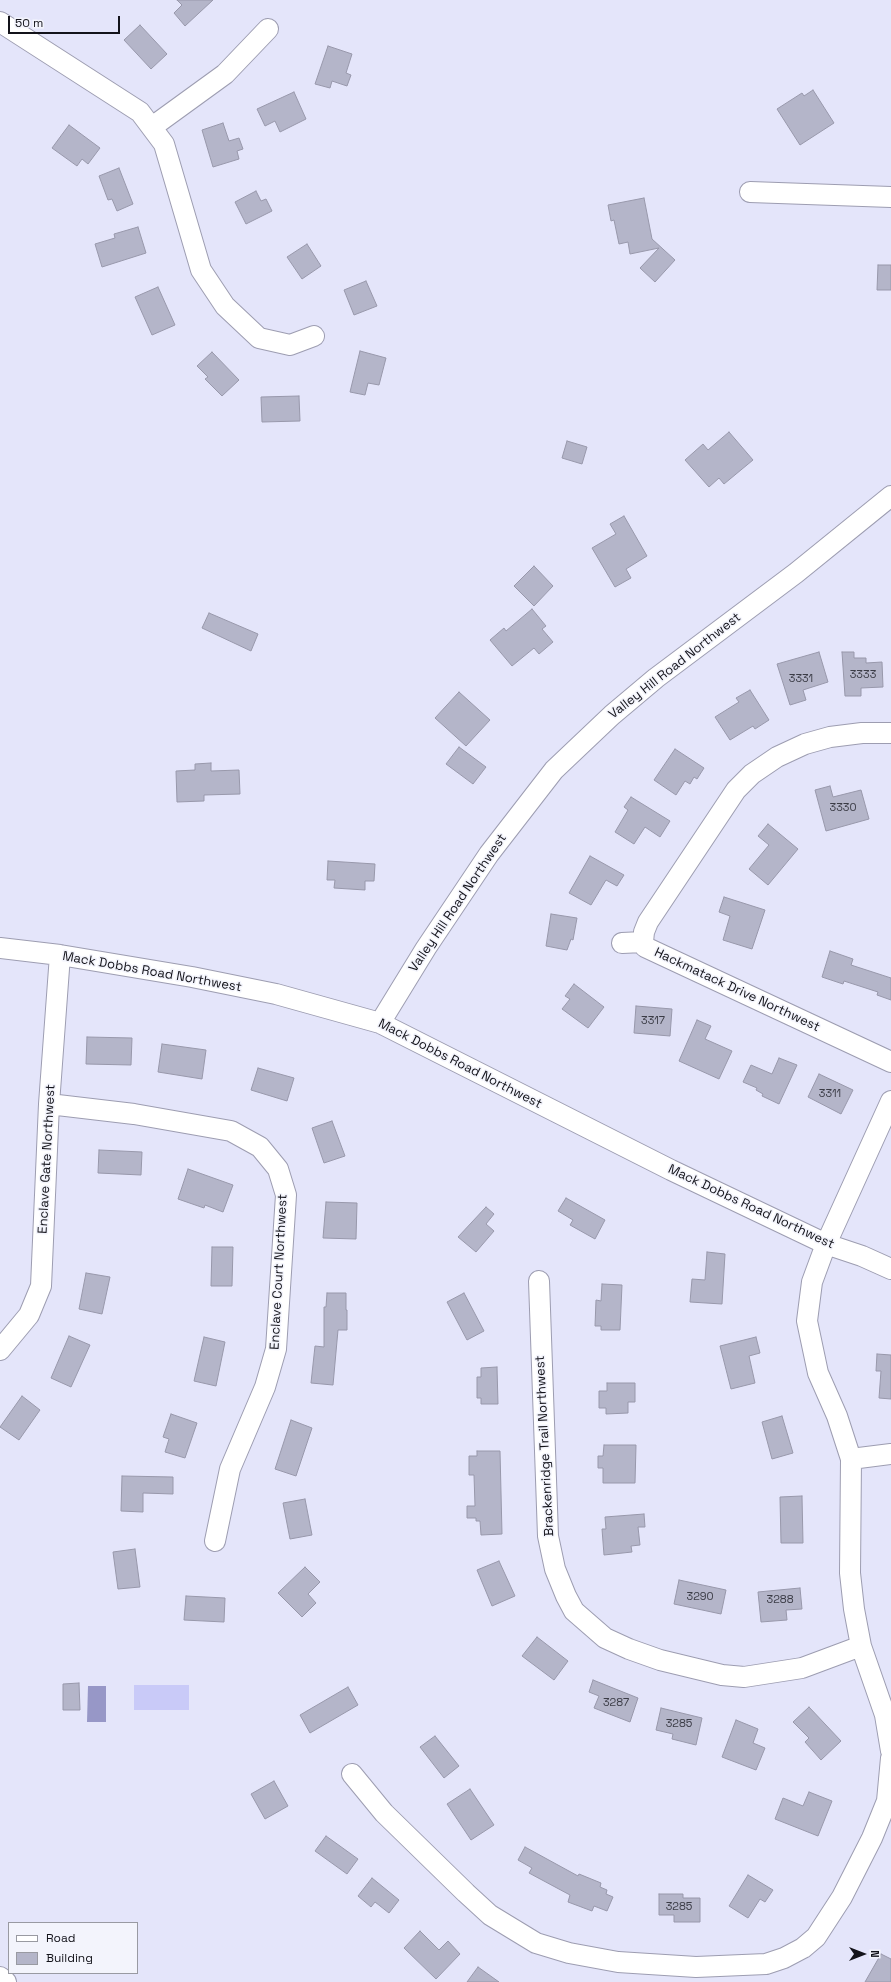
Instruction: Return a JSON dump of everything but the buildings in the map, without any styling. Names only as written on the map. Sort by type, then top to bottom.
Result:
[{"type":"street","points":[[0,22],[140,112],[152,127],[164,144],[201,270],[225,306],[259,338],[290,346],[314,336]]},
{"type":"street","points":[[152,127],[225,74],[268,29]]},
{"type":"street","points":[[750,192],[891,197]]},
{"type":"street","name":"Valley Hill Road Northwest","points":[[380,1023],[426,948],[489,854],[554,770],[612,715],[656,678],[796,573],[891,496]]},
{"type":"street","name":"Hackmatack Drive Northwest","points":[[891,733],[862,733],[805,744],[778,757],[752,774],[736,790],[648,922],[644,932],[643,942],[645,948],[891,1062]]},
{"type":"street","points":[[622,942],[643,942]]},
{"type":"street","name":"Mack Dobbs Road Northwest","points":[[0,948],[60,955],[192,977],[276,994],[380,1023],[650,1160],[826,1244],[862,1256],[891,1269]]},
{"type":"street","name":"Enclave Gate Northwest","points":[[0,1350],[29,1315],[41,1286],[49,1104],[60,955]]},
{"type":"street","points":[[891,1101],[826,1244],[812,1282],[807,1321],[818,1373],[837,1416],[851,1459],[850,1573],[854,1609],[861,1646],[885,1715],[891,1751]]},
{"type":"street","name":"Enclave Court Northwest","points":[[49,1104],[134,1114],[231,1131],[260,1147],[278,1169],[286,1195],[276,1349],[265,1387],[230,1469],[215,1541]]},
{"type":"street","name":"Brackenridge Trail Northwest","points":[[539,1281],[548,1536],[555,1569],[574,1611],[605,1638],[629,1649],[660,1660],[722,1675],[744,1677],[802,1668],[861,1646]]},
{"type":"street","points":[[851,1459],[891,1454]]},
{"type":"street","points":[[352,1774],[384,1813],[466,1893],[490,1915],[536,1943],[569,1953],[618,1962],[696,1967],[766,1964],[784,1958],[803,1948],[816,1937],[842,1897],[872,1838],[887,1801],[891,1758]]},
{"type":"street","points":[[0,1977],[6,1982]]},
{"type":"shaded area","points":[[134,1685],[189,1685],[189,1710],[134,1710]]},
{"type":"shaded area","points":[[88,1686],[106,1686],[106,1722],[87,1722]]}]
